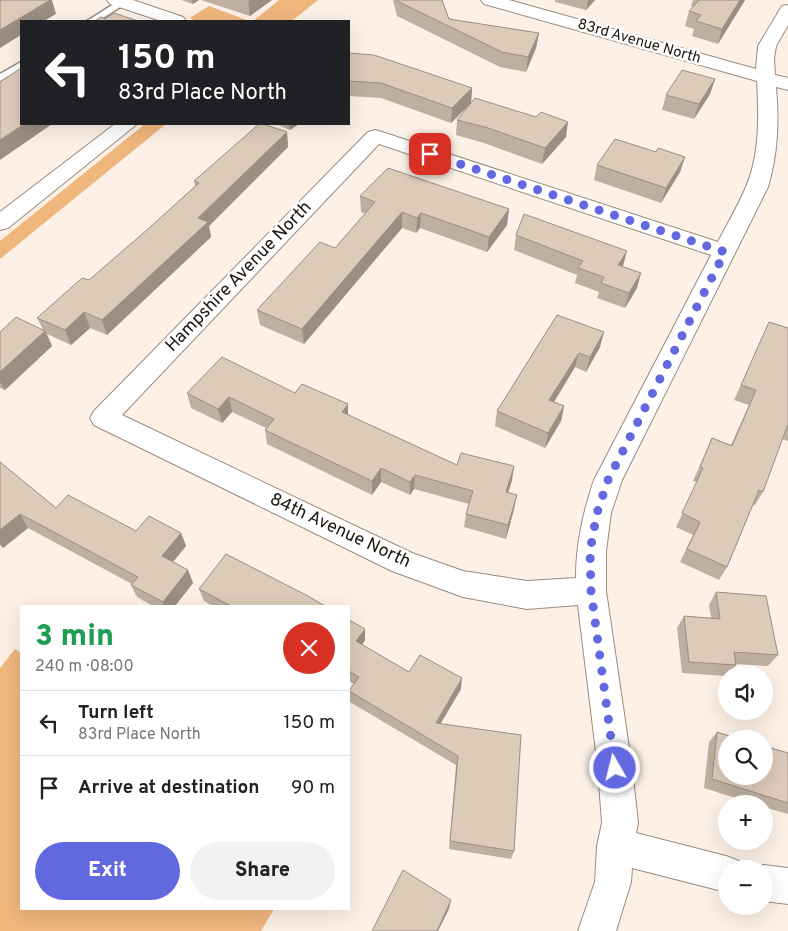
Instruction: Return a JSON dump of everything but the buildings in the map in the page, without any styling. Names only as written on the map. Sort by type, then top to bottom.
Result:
[{"type":"street","name":"83rd Avenue North","points":[[490,0],[777,81]]},
{"type":"street","points":[[119,1],[174,20]]},
{"type":"street","points":[[597,931],[613,882],[615,846],[620,823],[616,777],[591,591],[590,551],[597,513],[608,480],[757,187],[766,163],[777,81],[767,46],[788,10]]},
{"type":"street","points":[[0,224],[126,125]]},
{"type":"street","name":"Hampshire Avenue North","points":[[103,418],[374,136],[725,252]]},
{"type":"street","name":"84th Avenue North","points":[[103,418],[402,562],[446,578],[463,584],[527,594],[591,591]]},
{"type":"street","points":[[615,846],[718,872]]},
{"type":"street","points":[[773,884],[788,886]]},
{"type":"lane","points":[[93,20],[119,1]]},
{"type":"lane","points":[[0,78],[20,66]]},
{"type":"shaded area","points":[[279,0],[318,0],[293,20],[254,20]]},
{"type":"shaded area","points":[[209,6],[246,20],[193,20],[190,18]]},
{"type":"shaded area","points":[[144,125],[165,125],[0,259],[0,241]]},
{"type":"shaded area","points":[[15,649],[20,652],[20,910],[273,910],[261,931],[0,931],[0,668]]},
{"type":"route","points":[[430,154],[725,252],[608,480],[597,513],[590,551],[591,591],[615,768]]}]
